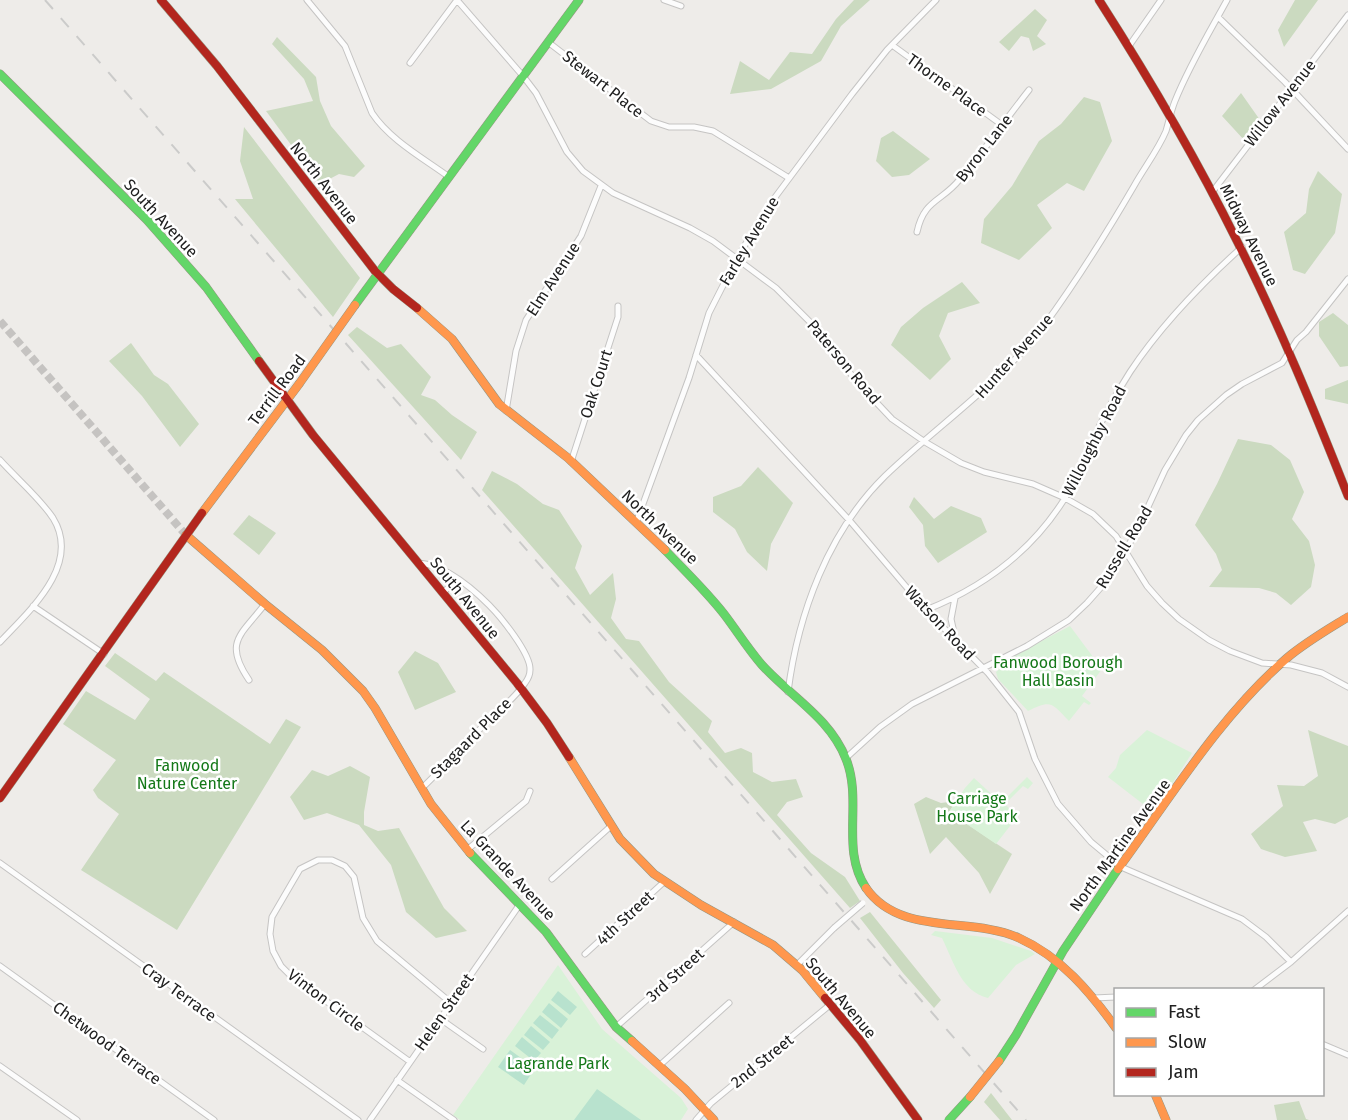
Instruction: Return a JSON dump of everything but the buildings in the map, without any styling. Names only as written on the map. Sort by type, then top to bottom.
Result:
[{"type":"street","name":"North Avenue","points":[[162,0],[209,56],[378,274],[451,338],[483,384],[506,411],[571,462],[690,576],[731,622],[761,664],[788,692],[819,717],[846,758],[852,776],[854,857],[862,881],[872,896],[889,909],[922,922],[975,926],[1024,940],[1057,961],[1083,984],[1114,1025]]},
{"type":"street","points":[[307,0],[345,46],[372,113],[378,121],[390,134],[449,177]]},
{"type":"street","points":[[410,63],[457,0]]},
{"type":"street","name":"Paterson Road","points":[[457,0],[524,76],[536,93],[567,152],[583,171],[601,186],[690,228],[737,258],[794,303],[876,403],[892,418],[925,442],[974,469],[1033,484],[1065,498],[1101,520],[1116,536],[1147,586],[1162,603],[1197,632],[1221,646],[1262,663],[1282,664],[1322,673],[1348,687]]},
{"type":"street","name":"Terrill Road","points":[[0,798],[186,535],[579,0]]},
{"type":"street","points":[[664,0],[681,6]]},
{"type":"street","name":"Farley Avenue","points":[[636,524],[696,356],[709,312],[737,258],[770,204],[852,94],[892,45],[936,0]]},
{"type":"street","name":"Midway Avenue","points":[[1099,0],[1171,114],[1242,247],[1290,351],[1348,496]]},
{"type":"street","points":[[1129,46],[1161,0]]},
{"type":"street","name":"Hunter Avenue","points":[[788,692],[800,626],[812,591],[850,521],[885,477],[974,401],[1041,328],[1112,224],[1165,132],[1191,67],[1227,0]]},
{"type":"street","name":"Willow Avenue","points":[[1213,191],[1348,15]]},
{"type":"street","points":[[1218,16],[1348,149]]},
{"type":"street","name":"Stewart Place","points":[[549,42],[651,121],[669,127],[694,127],[713,131],[789,178]]},
{"type":"street","name":"Thorne Place","points":[[892,45],[1002,125]]},
{"type":"street","name":"South Avenue","points":[[0,74],[147,220],[207,287],[313,435],[521,688],[547,723],[620,839],[654,874],[701,905],[772,945],[797,965],[860,1040],[918,1120]]},
{"type":"street","name":"Byron Lane","points":[[917,232],[920,217],[930,204],[959,181],[1029,90]]},
{"type":"street","name":"Elm Avenue","points":[[506,411],[516,351],[526,320],[576,245],[601,186]]},
{"type":"street","name":"Willoughby Road","points":[[926,610],[955,598],[996,574],[1034,538],[1065,498],[1102,421],[1130,373],[1187,299],[1242,247]]},
{"type":"street","name":"Russell Road","points":[[846,758],[880,727],[912,704],[1028,646],[1069,620],[1104,585],[1145,517],[1165,470],[1198,420],[1242,384],[1282,363],[1348,279]]},
{"type":"street","name":"Oak Court","points":[[571,462],[618,317],[618,306]]},
{"type":"street","name":"Watson Road","points":[[696,356],[850,521],[926,610],[984,669],[1019,712],[1035,759],[1058,804],[1091,842],[1121,867],[1242,919],[1266,937],[1291,962]]},
{"type":"street","points":[[0,460],[47,511],[59,530],[62,553],[55,575],[33,606],[0,642]]},
{"type":"street","name":"La Grande Avenue","points":[[186,535],[322,650],[363,691],[436,810],[467,850],[554,942],[616,1028],[705,1108],[714,1120]]},
{"type":"street","points":[[419,563],[431,564],[459,580],[493,609],[530,662],[530,675],[521,688]]},
{"type":"street","points":[[443,592],[459,580]]},
{"type":"street","points":[[955,598],[951,619],[957,641]]},
{"type":"street","points":[[249,680],[237,662],[236,645],[240,635],[265,604]]},
{"type":"street","points":[[33,606],[104,654]]},
{"type":"street","name":"North Martine Avenue","points":[[949,1120],[999,1061],[1086,914],[1236,710],[1282,664],[1314,638],[1348,617]]},
{"type":"street","name":"Stagaard Place","points":[[422,788],[521,688]]},
{"type":"street","points":[[467,850],[526,801],[530,791]]},
{"type":"street","points":[[552,879],[611,826]]},
{"type":"street","name":"Vinton Circle","points":[[410,1061],[290,975],[278,961],[270,939],[272,917],[300,869],[318,860],[332,860],[345,866],[354,877],[363,918],[377,941],[450,1002]]},
{"type":"street","name":"Cray Terrace","points":[[0,863],[357,1120]]},
{"type":"street","name":"4th Street","points":[[585,954],[665,881]]},
{"type":"street","points":[[797,965],[834,928],[872,896]]},
{"type":"street","name":"Helen Street","points":[[370,1120],[520,904]]},
{"type":"street","points":[[1257,988],[1291,962],[1348,912]]},
{"type":"street","name":"3rd Street","points":[[616,1028],[734,922]]},
{"type":"street","name":"Chetwood Terrace","points":[[0,966],[214,1120]]},
{"type":"street","points":[[1094,998],[1114,998]]},
{"type":"street","points":[[659,1066],[729,1003]]},
{"type":"street","name":"2nd Street","points":[[696,1120],[705,1108],[831,1005]]},
{"type":"street","points":[[439,1018],[483,1048]]},
{"type":"street","points":[[1324,1044],[1348,1055]]},
{"type":"street","points":[[0,1066],[76,1120]]},
{"type":"street","points":[[397,1080],[454,1120]]},
{"type":"street","points":[[1155,1096],[1166,1120]]},
{"type":"green space","points":[[854,0],[870,0],[841,26],[821,61],[771,89],[730,94],[740,61],[769,80],[790,52],[812,54],[836,19]]},
{"type":"green space","points":[[1295,0],[1318,0],[1284,47],[1278,30]]},
{"type":"green space","points":[[1035,9],[1047,20],[1037,36],[1046,44],[1033,51],[1029,38],[1021,36],[1009,51],[999,42]]},
{"type":"green space","points":[[277,37],[316,77],[320,101],[331,126],[365,166],[354,177],[339,174],[320,184],[266,111],[313,101],[304,79],[272,44]]},
{"type":"green space","points":[[1241,93],[1260,120],[1245,141],[1222,116]]},
{"type":"green space","points":[[1084,97],[1100,102],[1112,141],[1084,191],[1067,183],[1037,205],[1052,228],[1019,260],[981,243],[984,219],[1012,186],[1039,141],[1061,124]]},
{"type":"green space","points":[[244,127],[360,278],[333,317],[235,199],[253,199],[240,161]]},
{"type":"green space","points":[[893,131],[930,159],[909,175],[892,177],[876,161],[881,138]]},
{"type":"green space","points":[[1318,171],[1342,194],[1335,233],[1305,274],[1293,270],[1284,232],[1306,213],[1309,189]]},
{"type":"green space","points":[[962,282],[980,303],[948,313],[939,336],[951,359],[930,380],[891,345],[901,327],[923,308]]},
{"type":"green space","points":[[1333,313],[1348,325],[1348,366],[1340,367],[1319,336],[1319,322]]},
{"type":"green space","points":[[357,327],[387,348],[401,344],[431,377],[421,395],[435,400],[477,432],[461,460],[348,335]]},
{"type":"green space","points":[[131,343],[154,375],[168,384],[199,424],[180,447],[142,396],[109,361]]},
{"type":"green space","points":[[1348,380],[1348,404],[1325,399],[1325,389]]},
{"type":"green space","points":[[1238,439],[1271,445],[1290,460],[1304,492],[1292,519],[1309,541],[1315,565],[1311,587],[1291,605],[1276,593],[1259,588],[1209,587],[1222,570],[1216,554],[1195,525]]},
{"type":"green space","points":[[758,467],[793,503],[771,544],[767,571],[747,552],[735,529],[713,512],[713,497],[741,486]]},
{"type":"green space","points":[[492,471],[517,484],[543,504],[559,510],[582,546],[575,568],[590,595],[613,573],[616,599],[611,618],[626,639],[639,641],[669,682],[712,721],[708,732],[725,753],[741,748],[752,753],[753,772],[772,782],[796,779],[803,797],[787,802],[777,815],[811,853],[845,877],[860,901],[850,908],[482,490]]},
{"type":"green space","points":[[914,497],[934,519],[951,506],[981,518],[987,532],[938,563],[925,546],[923,525],[909,507]]},
{"type":"green space","points":[[249,515],[276,533],[259,555],[233,534]]},
{"type":"green space","name":"Fanwood Borough Hall Basin","points":[[1070,626],[1102,669],[1082,696],[1091,703],[1089,705],[1084,702],[1069,721],[1059,710],[1047,704],[1028,711],[998,679],[996,672],[1015,655]]},
{"type":"green space","points":[[415,651],[438,663],[456,692],[415,710],[398,672]]},
{"type":"green space","name":"Fanwood Nature Center","points":[[115,653],[156,681],[164,672],[270,744],[286,719],[301,727],[177,930],[81,870],[119,814],[98,798],[93,790],[116,760],[63,724],[86,691],[135,720],[150,699],[105,666]]},
{"type":"green space","points":[[1147,730],[1192,753],[1152,811],[1108,777],[1116,768],[1120,755]]},
{"type":"green space","points":[[1308,730],[1348,746],[1348,817],[1335,824],[1315,819],[1303,822],[1317,851],[1285,857],[1261,849],[1251,834],[1283,806],[1277,785],[1304,786],[1318,776]]},
{"type":"green space","points":[[350,766],[370,777],[364,825],[378,831],[399,828],[444,908],[467,931],[436,938],[406,912],[391,865],[359,825],[327,813],[304,820],[290,797],[312,770],[328,776]]},
{"type":"green space","name":"Carriage House Park","points":[[1027,777],[1033,783],[1028,789],[1023,786],[1005,804],[1017,817],[996,844],[949,812],[974,778],[998,800],[1003,801]]},
{"type":"green space","points":[[926,797],[941,803],[956,801],[949,812],[1012,854],[990,894],[979,873],[946,837],[930,854],[914,804]]},
{"type":"green space","points":[[870,912],[941,1000],[934,1008],[860,918]]},
{"type":"green space","points":[[935,931],[992,938],[1035,954],[1016,965],[988,998],[979,995],[964,982],[942,938],[931,935]]},
{"type":"green space","name":"Lagrande Park","points":[[558,965],[602,1029],[681,1098],[688,1109],[681,1120],[460,1120],[453,1115]]},
{"type":"green space","points":[[558,991],[577,1007],[570,1015],[551,1000]]},
{"type":"green space","points":[[549,1003],[568,1019],[561,1028],[542,1012]]},
{"type":"green space","points":[[540,1015],[559,1030],[552,1039],[533,1023]]},
{"type":"green space","points":[[531,1026],[550,1042],[543,1050],[524,1035]]},
{"type":"green space","points":[[522,1037],[541,1053],[534,1061],[515,1046]]},
{"type":"green space","points":[[510,1050],[535,1068],[524,1085],[498,1067]]},
{"type":"green space","points":[[597,1089],[641,1120],[574,1120]]},
{"type":"green space","points":[[991,1093],[1012,1120],[1000,1120],[984,1102]]},
{"type":"green space","points":[[1299,1101],[1306,1119],[1309,1120],[1277,1120],[1274,1105]]},
{"type":"tunnel","points":[[0,321],[186,535]]},
{"type":"railway","points":[[45,0],[1026,1120]]},
{"type":"traffic: fast","points":[[355,305],[579,0]]},
{"type":"traffic: fast","points":[[0,74],[147,220],[206,287],[259,361]]},
{"type":"traffic: fast","points":[[665,550],[703,589],[762,665],[820,720],[839,745],[851,775],[854,857],[858,873],[866,888]]},
{"type":"traffic: fast","points":[[470,853],[546,932],[616,1027],[632,1041]]},
{"type":"traffic: fast","points":[[999,1061],[1063,951],[1118,869]]},
{"type":"traffic: fast","points":[[949,1120],[970,1097]]},
{"type":"traffic: slow","points":[[299,384],[355,305]]},
{"type":"traffic: slow","points":[[417,308],[452,339],[499,404],[568,458],[665,550]]},
{"type":"traffic: slow","points":[[202,513],[299,384]]},
{"type":"traffic: slow","points":[[186,535],[322,650],[363,691],[431,804],[470,853]]},
{"type":"traffic: slow","points":[[1118,869],[1197,759],[1239,706],[1287,658],[1309,641],[1348,617]]},
{"type":"traffic: slow","points":[[569,757],[620,839],[654,874],[701,905],[773,945],[802,970],[825,998]]},
{"type":"traffic: slow","points":[[866,888],[880,903],[917,920],[1000,932],[1034,946],[1074,977],[1114,1025]]},
{"type":"traffic: slow","points":[[632,1041],[685,1089],[714,1120]]},
{"type":"traffic: slow","points":[[970,1097],[999,1061]]},
{"type":"traffic: slow","points":[[1156,1096],[1166,1120]]},
{"type":"traffic: jam","points":[[161,0],[217,66],[375,271],[417,308]]},
{"type":"traffic: jam","points":[[1099,0],[1171,119],[1237,241],[1296,367],[1348,496]]},
{"type":"traffic: jam","points":[[259,361],[313,435],[517,683],[569,757]]},
{"type":"traffic: jam","points":[[0,798],[202,513]]},
{"type":"traffic: jam","points":[[825,998],[860,1040],[918,1120]]}]
